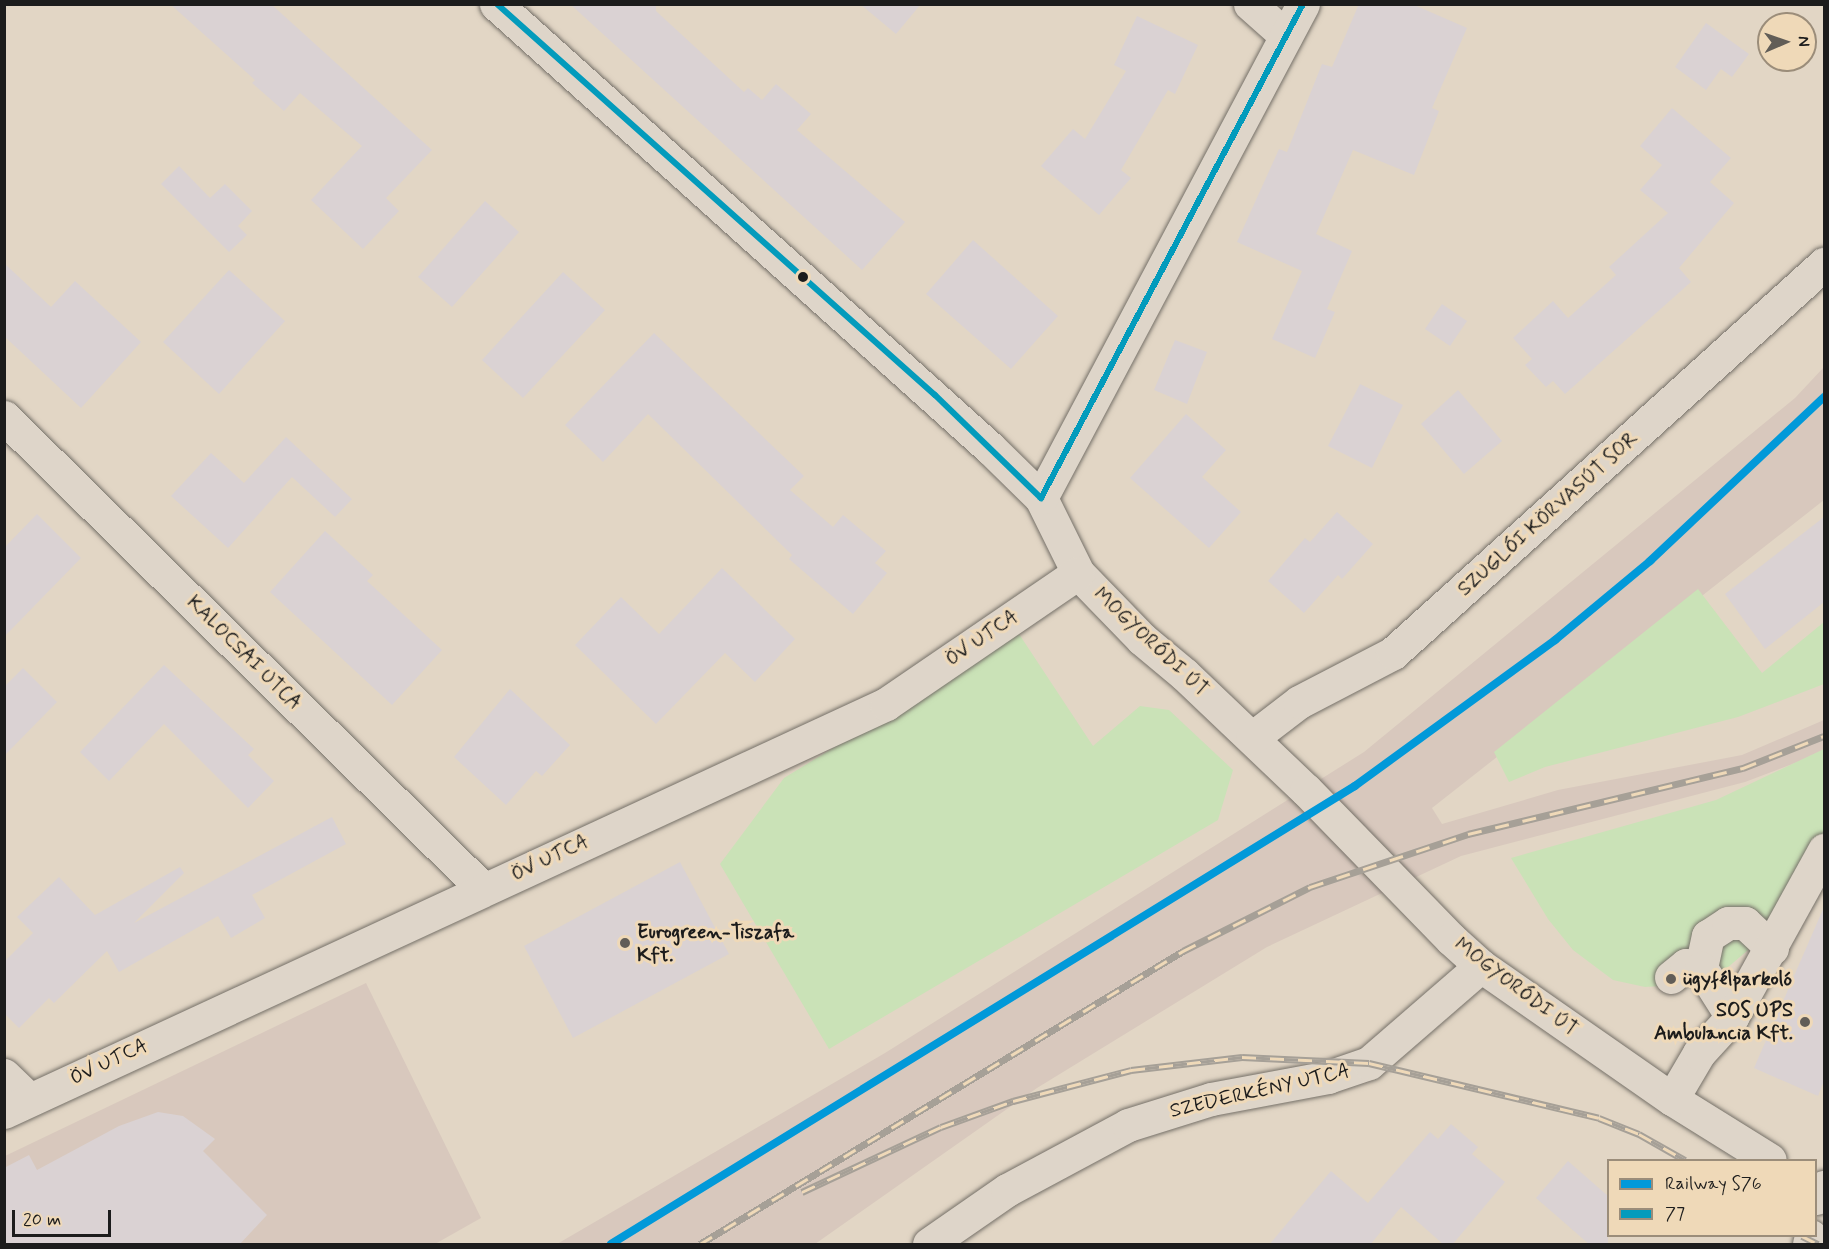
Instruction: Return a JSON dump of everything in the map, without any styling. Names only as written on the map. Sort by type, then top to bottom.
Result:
[{"type":"street","name":"MOGYORÓDI ÚT","points":[[496,4],[935,395],[1041,498],[1078,573],[1142,639],[1252,738],[1481,966],[1672,1099],[1767,1159]]},
{"type":"street","points":[[1250,4],[1286,36]]},
{"type":"street","points":[[1041,498],[1303,4]]},
{"type":"street","name":"SZUGLÓI KÖRVASÚT SOR","points":[[1252,738],[1299,702],[1393,653],[1824,264]]},
{"type":"street","name":"KALOCSAI UTCA","points":[[4,417],[483,890]]},
{"type":"street","name":"ÖV UTCA","points":[[17,1106],[886,704],[1078,573]]},
{"type":"street","points":[[1672,1099],[1699,1053],[1732,1017],[1824,850]]},
{"type":"street","points":[[1732,1017],[1686,972],[1708,936],[1728,923],[1745,923],[1772,948]]},
{"type":"street","name":"SZEDERKÉNY UTCA","points":[[929,1245],[1007,1190],[1128,1125],[1210,1099],[1328,1077],[1369,1063],[1481,966]]},
{"type":"street","points":[[4,1075],[17,1106]]},
{"type":"shaded area","points":[[1824,367],[1824,500],[1432,808],[1442,824],[1558,790],[1742,755],[1824,720],[1824,752],[1745,782],[1461,856],[1267,947],[1037,1088],[815,1244],[557,1244],[885,1053],[1364,752],[1795,398]]},
{"type":"shaded area","points":[[366,983],[481,1218],[435,1244],[5,1244],[5,1156]]},
{"type":"green space","points":[[1698,589],[1762,673],[1824,622],[1824,684],[1738,717],[1545,767],[1509,782],[1494,752]]},
{"type":"green space","points":[[1019,634],[1093,746],[1140,706],[1169,710],[1233,770],[1218,820],[829,1049],[720,864],[784,778]]},
{"type":"green space","points":[[1824,749],[1824,836],[1781,922],[1720,974],[1692,984],[1645,987],[1613,980],[1573,950],[1548,919],[1511,858],[1716,800]]},
{"type":"building","points":[[170,4],[271,4],[432,150],[386,198],[399,211],[363,249],[311,200],[362,146],[300,93],[284,111],[252,83],[255,80]]},
{"type":"building","points":[[570,4],[656,4],[656,11],[744,92],[748,88],[762,100],[776,84],[811,114],[797,130],[905,222],[862,270]]},
{"type":"building","points":[[860,4],[921,4],[896,34]]},
{"type":"building","points":[[1359,4],[1412,4],[1467,28],[1432,108],[1439,111],[1414,175],[1353,150],[1316,234],[1352,251],[1327,309],[1335,312],[1315,358],[1272,339],[1302,271],[1237,242],[1279,149],[1287,152],[1322,64],[1332,67]]},
{"type":"building","points":[[1137,16],[1198,45],[1175,94],[1168,90],[1121,170],[1131,178],[1099,215],[1041,166],[1073,129],[1085,139],[1126,71],[1114,65]]},
{"type":"building","points":[[1706,23],[1749,54],[1732,77],[1721,69],[1706,90],[1675,67]]},
{"type":"building","points":[[1672,108],[1731,158],[1710,182],[1734,203],[1679,268],[1691,282],[1565,394],[1553,381],[1546,387],[1525,365],[1532,359],[1513,338],[1553,301],[1568,318],[1616,275],[1609,267],[1668,213],[1640,190],[1662,165],[1640,146]]},
{"type":"building","points":[[179,166],[210,198],[225,184],[252,211],[238,226],[247,235],[229,252],[161,184]]},
{"type":"building","points":[[485,201],[519,232],[452,307],[418,277]]},
{"type":"building","points":[[973,240],[1058,316],[1011,369],[926,294]]},
{"type":"building","points":[[4,263],[51,307],[75,281],[141,342],[81,408],[4,336]]},
{"type":"building","points":[[229,270],[285,321],[219,394],[163,342]]},
{"type":"building","points":[[563,272],[605,310],[523,398],[482,360]]},
{"type":"building","points":[[1442,304],[1467,321],[1450,346],[1425,329]]},
{"type":"building","points":[[654,333],[804,476],[790,490],[833,527],[843,515],[886,551],[875,563],[887,573],[853,614],[789,559],[792,555],[648,414],[603,462],[565,425]]},
{"type":"building","points":[[1175,340],[1207,352],[1187,404],[1154,390]]},
{"type":"building","points":[[1360,384],[1403,405],[1372,468],[1328,446]]},
{"type":"building","points":[[1458,390],[1502,441],[1464,474],[1421,424]]},
{"type":"building","points":[[1186,414],[1226,450],[1202,477],[1241,512],[1209,548],[1130,478]]},
{"type":"building","points":[[286,437],[352,499],[335,517],[292,477],[228,548],[171,496],[211,453],[244,483]]},
{"type":"building","points":[[1337,512],[1373,544],[1342,579],[1338,575],[1304,613],[1268,581],[1305,538],[1310,542]]},
{"type":"building","points":[[37,514],[81,558],[4,637],[4,548]]},
{"type":"building","points":[[1824,517],[1824,602],[1765,649],[1725,594]]},
{"type":"building","points":[[325,531],[373,575],[367,581],[442,650],[392,705],[270,592]]},
{"type":"building","points":[[722,568],[795,639],[755,682],[725,653],[656,724],[575,645],[621,597],[659,634]]},
{"type":"building","points":[[164,665],[254,749],[248,755],[274,781],[248,808],[164,724],[109,781],[80,752]]},
{"type":"building","points":[[23,668],[57,702],[4,756],[4,687]]},
{"type":"building","points":[[510,689],[570,745],[542,776],[536,771],[506,805],[454,757]]},
{"type":"building","points":[[332,817],[346,844],[252,895],[265,918],[231,938],[218,916],[119,972],[107,951],[54,1003],[49,998],[19,1028],[4,1013],[4,962],[33,933],[17,917],[59,877],[95,915],[180,867],[184,873],[134,923]]},
{"type":"building","points":[[680,862],[729,954],[573,1038],[524,946]]},
{"type":"building","points":[[1824,907],[1824,1081],[1818,1096],[1754,1068]]},
{"type":"building","points":[[158,1112],[183,1116],[215,1139],[203,1151],[267,1215],[239,1245],[4,1245],[4,1168],[29,1155],[37,1170],[119,1126]]},
{"type":"building","points":[[1451,1124],[1478,1147],[1472,1154],[1505,1182],[1452,1245],[1444,1245],[1401,1207],[1370,1245],[1269,1245],[1331,1171],[1368,1203],[1430,1132],[1438,1139]]},
{"type":"building","points":[[1568,1161],[1607,1195],[1608,1245],[1590,1245],[1536,1198]]},
{"type":"railway","points":[[700,1244],[1183,951],[1310,887],[1468,834],[1743,768],[1824,736]]},
{"type":"railway","points":[[802,1192],[941,1127],[1013,1101],[1131,1070],[1242,1057],[1369,1063],[1599,1118],[1639,1134],[1683,1159]]},
{"type":"railway","points":[[1804,1237],[1818,1244]]},
{"type":"rail line","name":"S76","points":[[611,1244],[1355,786],[1555,640],[1650,561],[1824,397]]},
{"type":"transit line","name":"77","points":[[497,4],[935,395],[1041,498],[1303,4]]},
{"type":"place","name":"Eurogreen-Tiszafa Kft.","points":[[625,943]]},
{"type":"place","name":"ügyfélparkoló","points":[[1671,979]]},
{"type":"place","name":"SOS UPS Ambulancia Kft.","points":[[1805,1022]]}]
